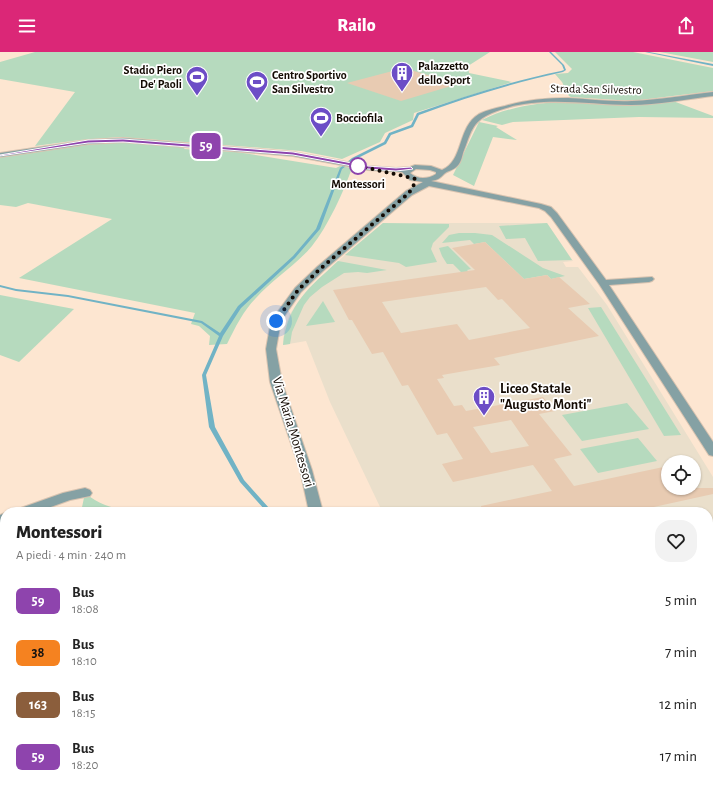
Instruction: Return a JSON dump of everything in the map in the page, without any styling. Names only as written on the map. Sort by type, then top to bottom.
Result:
[{"type":"street","name":"Strada San Silvestro","points":[[428,182],[450,169],[456,163],[471,124],[492,111],[533,102],[567,100],[640,103],[713,94]]},
{"type":"street","points":[[0,155],[88,142],[123,140],[293,154],[368,168],[548,209],[554,215],[603,283],[711,445]]},
{"type":"street","points":[[368,168],[396,170],[441,166],[458,158]]},
{"type":"street","points":[[426,167],[436,169],[449,185],[458,189]]},
{"type":"street","name":"Via Maria Montessori","points":[[409,193],[415,183],[406,172],[411,169]]},
{"type":"street","name":"Via Maria Montessori","points":[[315,507],[306,470],[276,382],[271,349],[276,321],[298,290],[320,269],[409,193],[428,182]]},
{"type":"street","points":[[603,283],[649,279]]},
{"type":"street","points":[[37,507],[68,496],[85,493]]},
{"type":"shaded area","points":[[383,223],[547,223],[573,261],[563,262],[566,267],[578,267],[607,305],[699,455],[661,455],[661,495],[701,495],[701,458],[713,477],[713,507],[380,507],[330,402],[306,341],[283,345],[284,329],[290,314],[309,288]]},
{"type":"green space","name":"Centro Sportivo San Silvestro","points":[[35,52],[490,52],[468,66],[469,73],[512,82],[414,113],[413,120],[385,133],[380,142],[342,159],[301,151],[120,137],[80,140],[35,146],[75,92],[0,79],[0,62]]},
{"type":"green space","points":[[555,52],[633,52],[713,68],[713,91],[632,101],[571,97],[555,74],[568,73],[572,69]]},
{"type":"green space","points":[[660,52],[713,52],[713,62]]},
{"type":"green space","points":[[569,101],[639,105],[673,101],[713,116],[713,118],[639,117],[513,122],[502,125],[482,120],[514,108]]},
{"type":"green space","points":[[479,122],[498,126],[496,127],[517,140],[493,137],[474,186],[453,175]]},
{"type":"green space","points":[[118,142],[186,146],[184,149],[237,152],[336,168],[340,166],[352,168],[335,209],[324,229],[312,246],[251,303],[227,344],[209,345],[210,336],[199,326],[191,324],[195,313],[19,278],[112,219],[28,203],[16,207],[0,205],[0,156],[90,143]]},
{"type":"green space","points":[[383,223],[449,224],[449,227],[433,243],[431,249],[437,262],[406,267],[399,263],[345,255]]},
{"type":"green space","points":[[547,223],[572,260],[538,261],[525,238],[506,239],[499,226]]},
{"type":"green space","points":[[459,233],[492,235],[543,268],[565,276],[551,279],[547,275],[524,279],[485,242],[474,244],[470,240],[442,243],[449,235]]},
{"type":"green space","points":[[448,246],[471,269],[467,270],[473,276],[465,276],[453,264],[447,264],[439,248]]},
{"type":"green space","points":[[338,261],[387,270],[367,273],[344,273],[322,287],[310,297],[304,305],[292,332],[290,344],[283,345],[289,318],[295,307],[309,288]]},
{"type":"green space","points":[[0,295],[74,309],[19,362],[0,355]]},
{"type":"green space","points":[[323,301],[335,322],[306,326]]},
{"type":"green space","points":[[601,307],[681,435],[664,436],[588,308]]},
{"type":"green space","points":[[627,403],[649,429],[582,441],[562,415]]},
{"type":"green space","points":[[638,438],[657,461],[598,473],[580,449]]},
{"type":"green space","points":[[85,493],[101,503],[113,507],[82,507]]},
{"type":"building","name":"Palazzetto dello Sport","points":[[404,68],[458,84],[401,101],[347,83]]},
{"type":"building","points":[[485,242],[524,279],[547,275],[551,279],[559,277],[590,304],[568,308],[599,336],[494,358],[500,365],[442,375],[444,378],[437,379],[454,406],[462,405],[466,411],[543,397],[555,411],[539,414],[572,455],[554,459],[574,486],[661,467],[661,495],[701,495],[701,488],[713,488],[713,494],[654,507],[481,507],[552,491],[533,465],[453,482],[442,464],[463,459],[447,433],[437,435],[408,385],[402,386],[383,352],[372,354],[352,320],[349,320],[333,290],[475,270],[452,248]],"holes":[[[486,287],[498,300],[502,299],[530,328],[469,340],[457,324],[401,333],[382,302]],[[511,420],[529,446],[491,453],[473,427]]]},
{"type":"waterway","points":[[221,336],[239,307],[294,257],[318,229],[341,169],[353,159],[385,143],[390,134],[412,126],[418,114],[489,90],[565,70],[563,65],[550,52]]},
{"type":"waterway","points":[[646,52],[713,65]]},
{"type":"waterway","points":[[0,286],[16,290],[68,296],[202,322],[221,336]]},
{"type":"waterway","points":[[221,336],[204,375],[212,427],[242,481],[265,507]]},
{"type":"bus line","name":"59","points":[[0,155],[88,142],[123,140],[236,148],[293,154],[368,168],[396,170],[411,169]]},
{"type":"place","name":"Palazzetto dello Sport","points":[[402,92]]},
{"type":"place","name":"Stadio Piero De' Paoli","points":[[197,96]]},
{"type":"place","name":"Centro Sportivo San Silvestro","points":[[257,102]]},
{"type":"place","name":"Bocciofila","points":[[321,138]]},
{"type":"place","name":"Montessori","points":[[358,166]]},
{"type":"place","name":"Liceo Statale \"Augusto Monti\"","points":[[484,416]]},
{"type":"route","points":[[276,321],[298,290],[370,225],[409,193],[415,183],[415,179],[354,165],[358,166]]}]
